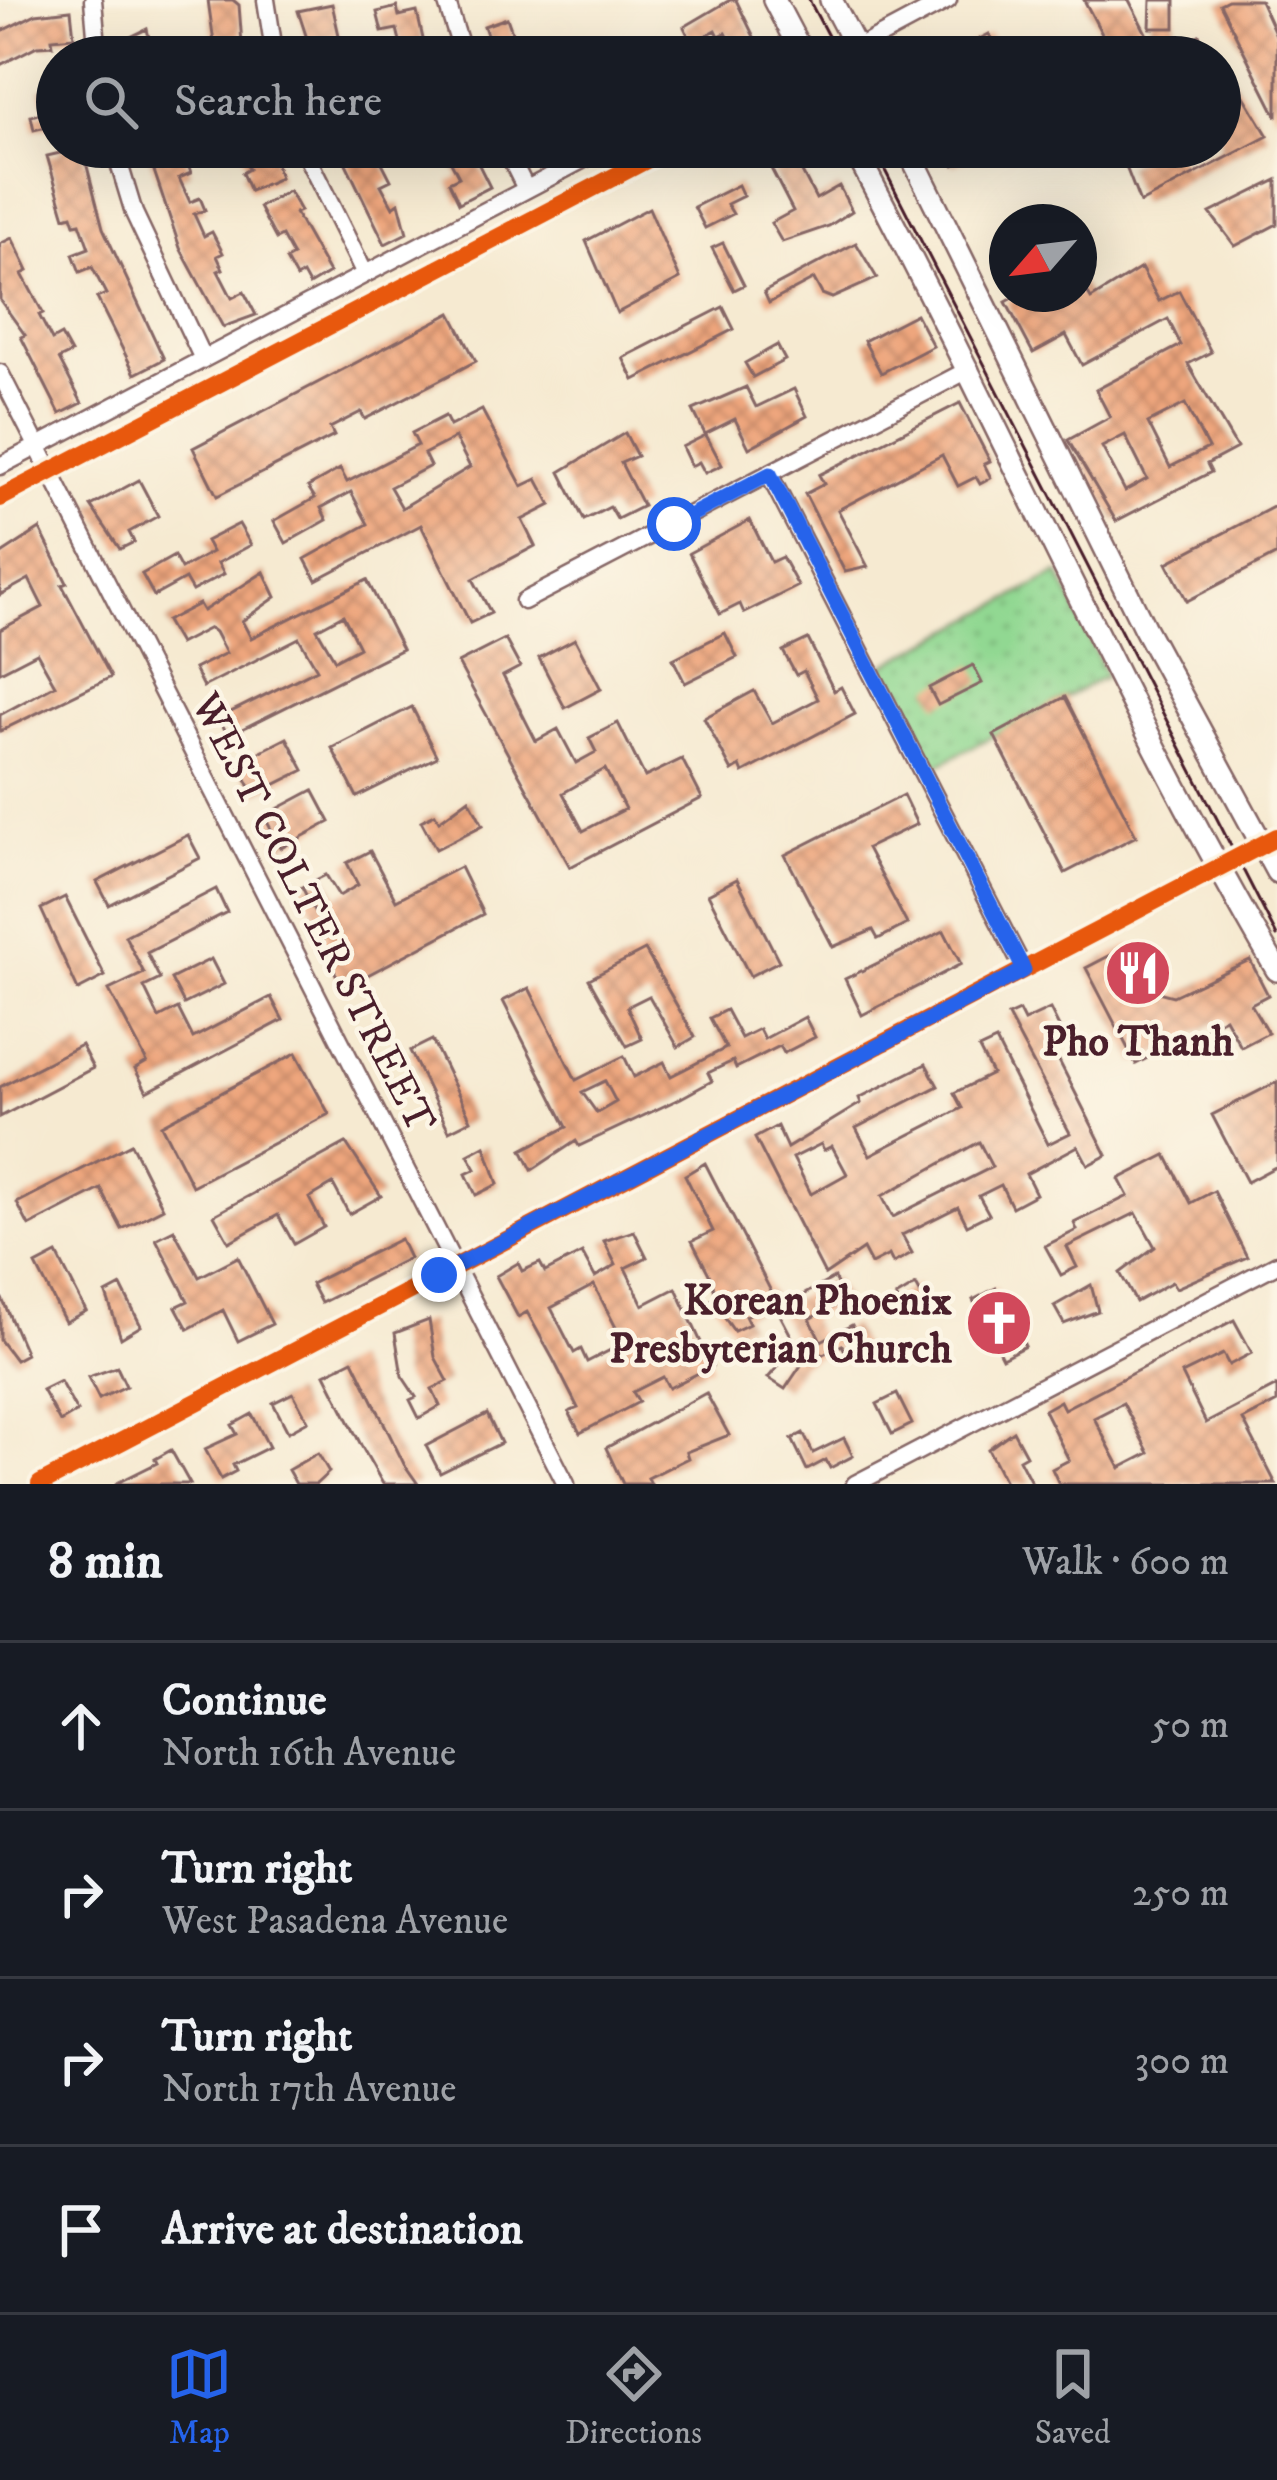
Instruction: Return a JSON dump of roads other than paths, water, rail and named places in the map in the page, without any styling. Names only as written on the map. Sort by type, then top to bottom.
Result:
[{"type":"main road","points":[[774,0],[793,36]]},
{"type":"main road","points":[[831,0],[846,36]]},
{"type":"main road","points":[[864,168],[970,369],[1218,868],[1277,970]]},
{"type":"main road","points":[[918,168],[1144,627],[1270,841],[1277,872]]},
{"type":"street","points":[[93,0],[96,36]]},
{"type":"street","points":[[266,0],[271,36]]},
{"type":"street","points":[[446,0],[457,36]]},
{"type":"street","points":[[885,36],[948,0]]},
{"type":"street","points":[[120,168],[134,213],[203,359]]},
{"type":"street","points":[[312,168],[365,274]]},
{"type":"street","points":[[516,168],[526,189]]},
{"type":"street","points":[[0,466],[568,168]]},
{"type":"street","points":[[0,498],[632,168]]},
{"type":"street","points":[[524,601],[970,369]]},
{"type":"street","name":"WEST COLTER STREET","points":[[0,373],[566,1484]]},
{"type":"street","points":[[770,474],[1024,970]]},
{"type":"street","points":[[40,1484],[1270,841]]},
{"type":"street","points":[[855,1484],[1277,1264]]},
{"type":"tram line","points":[[809,0],[828,36]]},
{"type":"tram line","points":[[884,168],[1277,936]]},
{"type":"place","name":"Pho Thanh","points":[[1138,973]]},
{"type":"place","name":"Korean Phoenix Presbyterian Church","points":[[999,1323]]}]
